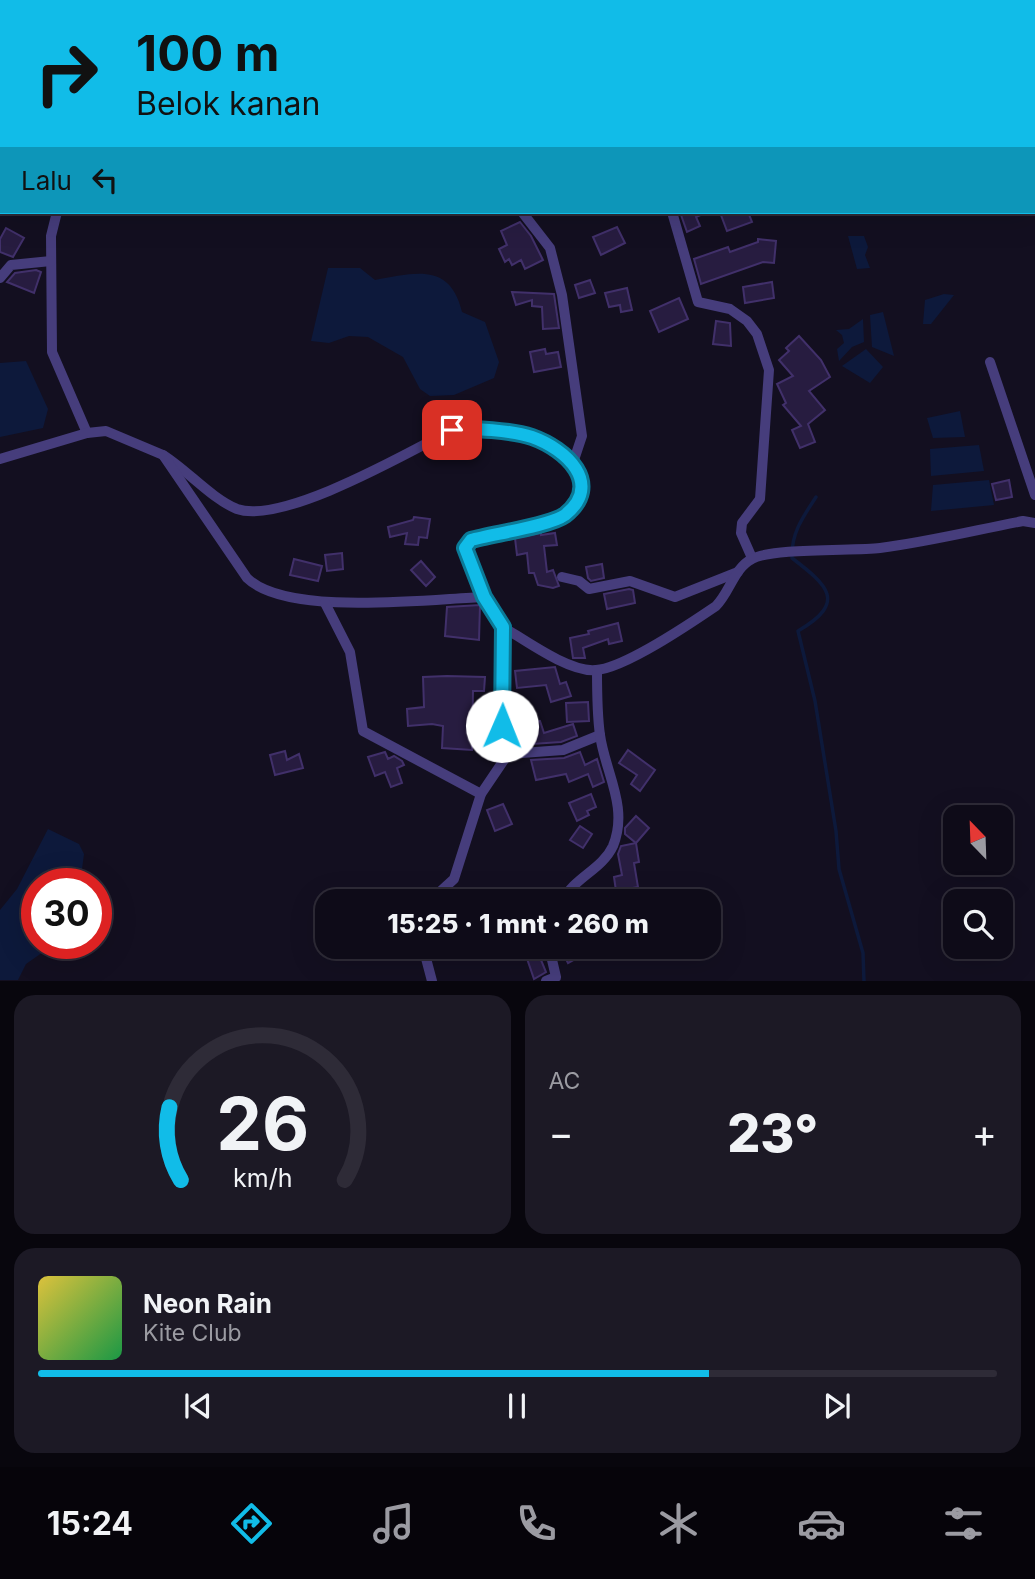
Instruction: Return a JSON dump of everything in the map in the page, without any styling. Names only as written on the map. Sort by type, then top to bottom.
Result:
[{"type":"street","points":[[56,214],[51,236],[52,352],[87,433]]},
{"type":"street","points":[[524,214],[550,248],[562,295],[582,436],[573,463]]},
{"type":"street","points":[[673,214],[698,302],[730,309],[747,321],[757,334],[769,370],[760,499],[742,523],[741,533],[752,558]]},
{"type":"street","points":[[0,278],[11,265],[51,261]]},
{"type":"street","points":[[990,362],[1035,495]]},
{"type":"street","points":[[0,459],[87,433],[106,431],[163,456],[227,504],[249,511],[289,505],[337,487],[401,458],[452,430],[528,436],[573,463],[581,477],[582,487],[574,505],[564,516],[551,522],[467,543],[465,552],[484,597],[503,627],[575,666],[597,670],[672,636],[716,606],[723,600],[738,572],[752,558],[879,548],[1023,521],[1035,523]]},
{"type":"street","points":[[163,456],[227,551],[254,585],[267,592],[325,603],[484,597]]},
{"type":"street","points":[[562,577],[579,581],[589,589],[630,581],[675,597],[738,572]]},
{"type":"street","points":[[325,603],[350,652],[363,731],[481,794]]},
{"type":"street","points":[[443,889],[454,878],[481,794],[508,754],[502,726],[503,627]]},
{"type":"street","points":[[572,889],[597,868],[612,848],[616,835],[616,799],[600,735],[597,670]]},
{"type":"street","points":[[508,754],[557,751],[600,735]]},
{"type":"street","points":[[427,959],[432,981]]},
{"type":"street","points":[[551,959],[554,980]]},
{"type":"water","points":[[848,236],[864,236],[868,247],[865,255],[870,268],[857,269]]},
{"type":"water","points":[[328,268],[360,268],[375,280],[417,274],[440,278],[449,285],[462,312],[485,322],[499,362],[494,378],[454,395],[430,396],[420,389],[403,357],[368,337],[349,336],[329,343],[311,341]]},
{"type":"water","points":[[944,294],[954,295],[931,324],[923,324],[925,300]]},
{"type":"water","points":[[883,312],[894,356],[872,347],[870,315]]},
{"type":"water","points":[[863,319],[864,342],[852,347],[839,361],[837,349],[844,343],[842,335],[836,330],[849,329]]},
{"type":"water","points":[[866,349],[883,367],[870,383],[842,366]]},
{"type":"water","points":[[26,361],[48,409],[43,428],[0,437],[0,363]]},
{"type":"water","points":[[960,411],[965,437],[933,438],[927,418]]},
{"type":"water","points":[[979,445],[984,471],[931,476],[930,449]]},
{"type":"water","points":[[989,480],[994,505],[931,511],[933,485]]},
{"type":"water","points":[[48,829],[79,844],[84,854],[82,868],[28,868]]},
{"type":"water","points":[[21,881],[21,959],[33,959],[26,964],[18,980],[0,980],[0,910]]},
{"type":"building","points":[[681,214],[703,214],[696,217],[700,226],[687,232]]},
{"type":"building","points":[[749,214],[752,222],[727,231],[721,215]]},
{"type":"building","points":[[520,222],[531,236],[543,260],[525,269],[521,260],[512,265],[509,259],[505,262],[499,249],[507,245],[501,231]]},
{"type":"building","points":[[617,227],[625,243],[601,255],[593,237]]},
{"type":"building","points":[[6,228],[24,238],[13,257],[0,252],[0,239]]},
{"type":"building","points":[[758,239],[776,241],[774,263],[763,262],[701,284],[694,259],[728,247],[730,252],[758,242]]},
{"type":"building","points":[[36,270],[41,272],[34,293],[7,282],[15,273]]},
{"type":"building","points":[[590,280],[595,293],[579,298],[575,285]]},
{"type":"building","points":[[772,282],[774,298],[745,303],[743,287]]},
{"type":"building","points":[[627,288],[632,310],[621,312],[620,305],[609,307],[605,293]]},
{"type":"building","points":[[512,292],[554,294],[559,328],[543,329],[542,307],[532,306],[532,300],[516,305]]},
{"type":"building","points":[[679,298],[688,319],[659,332],[650,311]]},
{"type":"building","points":[[716,321],[730,323],[731,346],[713,344]]},
{"type":"building","points":[[799,336],[821,360],[830,377],[809,391],[825,410],[808,424],[815,442],[800,448],[792,430],[801,426],[783,405],[786,403],[777,384],[793,376],[779,360],[789,351],[786,348]]},
{"type":"building","points":[[545,349],[546,354],[558,352],[561,367],[534,372],[530,352]]},
{"type":"building","points":[[1009,480],[1012,497],[996,500],[992,484]]},
{"type":"building","points":[[414,517],[430,519],[427,538],[419,537],[418,545],[405,544],[407,533],[390,537],[388,527],[413,520]]},
{"type":"building","points":[[555,533],[557,545],[544,546],[547,572],[553,570],[559,586],[553,588],[538,585],[534,573],[529,573],[527,553],[517,555],[515,538]]},
{"type":"building","points":[[342,553],[343,569],[327,571],[325,555]]},
{"type":"building","points":[[294,559],[322,566],[318,581],[290,575]]},
{"type":"building","points":[[421,561],[435,577],[426,586],[411,570]]},
{"type":"building","points":[[602,564],[604,578],[591,581],[586,567]]},
{"type":"building","points":[[633,590],[635,603],[607,609],[604,594]]},
{"type":"building","points":[[480,605],[479,640],[445,636],[447,607]]},
{"type":"building","points":[[618,623],[622,641],[609,644],[608,639],[583,648],[585,658],[573,658],[570,638]]},
{"type":"building","points":[[555,667],[560,684],[566,682],[571,696],[551,702],[546,685],[517,688],[515,671]]},
{"type":"building","points":[[423,677],[485,677],[484,691],[473,691],[472,750],[442,748],[443,726],[408,726],[407,709],[424,707]]},
{"type":"building","points":[[588,702],[589,721],[567,722],[566,703]]},
{"type":"building","points":[[540,721],[544,733],[573,724],[577,736],[561,742],[517,745],[512,729]]},
{"type":"building","points":[[628,750],[655,770],[640,791],[631,784],[637,775],[619,763]]},
{"type":"building","points":[[285,751],[287,760],[299,754],[303,768],[275,775],[270,755]]},
{"type":"building","points":[[385,752],[388,759],[394,756],[404,765],[397,768],[402,783],[391,787],[385,772],[375,776],[368,757]]},
{"type":"building","points":[[580,752],[585,765],[597,759],[604,782],[593,787],[588,774],[569,782],[566,774],[536,780],[531,760],[564,758]]},
{"type":"building","points":[[591,794],[596,807],[587,811],[589,815],[577,821],[569,803]]},
{"type":"building","points":[[503,804],[512,824],[495,831],[487,810]]},
{"type":"building","points":[[636,816],[649,828],[636,843],[625,834],[625,828]]},
{"type":"building","points":[[580,826],[592,834],[583,848],[570,840]]},
{"type":"building","points":[[636,843],[639,862],[634,863],[638,887],[616,889],[614,877],[622,875],[618,854],[621,846]]},
{"type":"building","points":[[527,959],[544,959],[541,960],[546,972],[534,979]]},
{"type":"waterway","points":[[816,497],[796,533],[792,558],[822,585],[827,594],[827,602],[814,621],[798,631],[815,701],[836,831],[839,869],[863,953],[864,981]]},
{"type":"route","points":[[452,430],[528,436],[536,439],[573,463],[583,482],[574,505],[564,516],[551,522],[471,540],[465,548],[484,597],[503,627],[502,726]]}]
